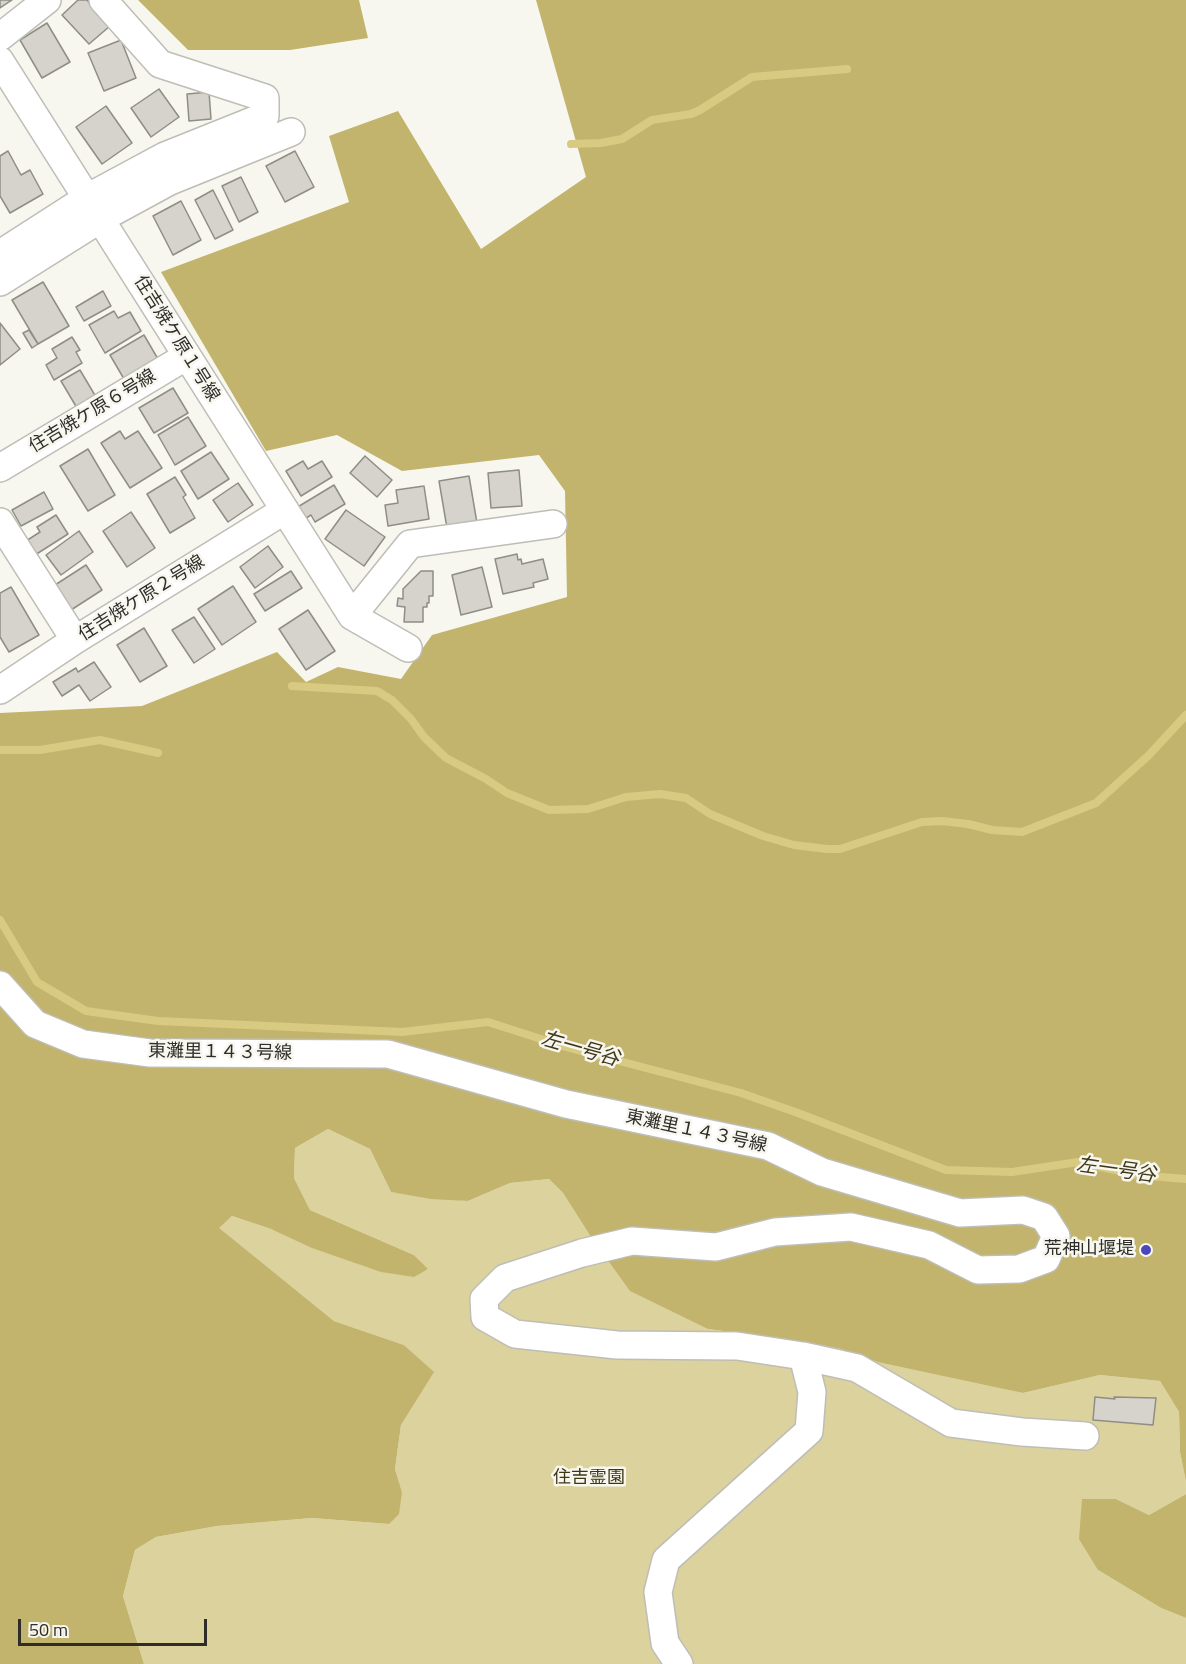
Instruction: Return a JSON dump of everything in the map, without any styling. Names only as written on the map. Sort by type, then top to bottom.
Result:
[{"type":"street","points":[[0,37],[47,0]]},
{"type":"street","points":[[0,282],[165,156],[265,116],[265,98],[160,64],[103,0]]},
{"type":"street","name":"住吉焼ケ原１号線","points":[[0,61],[352,616],[408,648]]},
{"type":"street","points":[[0,254],[94,208],[170,181],[291,132]]},
{"type":"street","name":"住吉焼ケ原６号線","points":[[0,468],[187,356]]},
{"type":"street","name":"住吉焼ケ原２号線","points":[[0,690],[75,640],[285,510]]},
{"type":"street","points":[[0,522],[75,640]]},
{"type":"street","points":[[352,616],[410,544],[553,524]]},
{"type":"street","name":"東灘里１４３号線","points":[[0,985],[35,1024],[83,1044],[150,1053],[388,1054],[566,1104],[768,1146],[822,1172],[960,1213],[1023,1210],[1044,1217],[1056,1236],[1046,1259],[1019,1269],[978,1270],[929,1245],[851,1227],[775,1232],[716,1247],[632,1241],[582,1253],[505,1278],[484,1299],[485,1317],[515,1334],[617,1345],[737,1346],[803,1356]]},
{"type":"street","points":[[679,1664],[665,1643],[658,1593],[666,1560],[808,1431],[812,1392],[803,1356],[857,1368],[951,1423],[1022,1432],[1085,1436]]},
{"type":"green space","name":"住吉霊園","points":[[328,1129],[370,1149],[391,1192],[468,1201],[510,1183],[549,1179],[563,1193],[589,1234],[708,1329],[806,1342],[1023,1393],[1100,1375],[1160,1381],[1179,1412],[1180,1452],[1186,1494],[1149,1515],[1116,1499],[1098,1570],[1161,1608],[1186,1618],[1186,1664],[144,1664],[123,1596],[135,1550],[156,1537],[217,1526],[312,1518],[389,1524],[402,1492],[395,1469],[401,1425],[433,1372],[404,1345],[334,1321],[218,1228],[232,1216],[271,1229],[428,1270],[414,1255],[310,1210],[294,1178],[295,1148]]},
{"type":"shaded area","points":[[138,0],[359,0],[368,38],[290,50],[188,50]]},
{"type":"shaded area","points":[[536,0],[1186,0],[1186,1482],[1180,1452],[1179,1412],[1160,1381],[1100,1375],[1023,1393],[878,1362],[841,1349],[708,1329],[630,1291],[563,1193],[549,1179],[510,1183],[468,1201],[431,1199],[391,1192],[370,1149],[328,1129],[295,1148],[294,1178],[310,1210],[414,1255],[428,1269],[414,1277],[381,1272],[312,1248],[271,1229],[232,1216],[219,1228],[334,1321],[404,1345],[434,1372],[401,1425],[395,1469],[402,1492],[399,1514],[389,1524],[312,1518],[217,1526],[156,1537],[135,1550],[123,1596],[144,1664],[0,1664],[0,713],[142,706],[277,652],[306,682],[338,667],[401,679],[432,635],[567,597],[565,491],[539,455],[402,471],[337,435],[266,451],[161,272],[349,202],[329,136],[398,111],[481,249],[586,177]]},
{"type":"shaded area","points":[[1186,1494],[1186,1618],[1161,1608],[1098,1570],[1079,1539],[1082,1499],[1116,1499],[1149,1515]]},
{"type":"building","points":[[0,0],[12,0],[0,8]]},
{"type":"building","points":[[78,0],[87,0],[110,26],[89,44],[62,15]]},
{"type":"building","points":[[47,23],[70,62],[42,78],[20,40]]},
{"type":"building","points":[[121,40],[136,78],[104,91],[88,53]]},
{"type":"building","points":[[159,89],[179,117],[151,137],[131,108]]},
{"type":"building","points":[[209,92],[211,119],[189,121],[187,94]]},
{"type":"building","points":[[106,106],[132,143],[102,164],[76,127]]},
{"type":"building","points":[[8,151],[21,175],[30,170],[43,194],[10,213],[0,196],[0,156]]},
{"type":"building","points":[[295,151],[314,187],[285,202],[266,166]]},
{"type":"building","points":[[241,177],[258,212],[239,222],[222,186]]},
{"type":"building","points":[[213,190],[233,230],[215,239],[195,200]]},
{"type":"building","points":[[181,201],[201,240],[173,255],[153,216]]},
{"type":"building","points":[[43,282],[69,326],[38,344],[12,300]]},
{"type":"building","points":[[103,291],[111,306],[84,321],[76,307]]},
{"type":"building","points":[[114,311],[118,318],[130,312],[141,331],[105,353],[89,325]]},
{"type":"building","points":[[0,323],[20,349],[0,365]]},
{"type":"building","points":[[29,330],[38,344],[32,348],[23,333]]},
{"type":"building","points":[[144,335],[158,359],[124,379],[110,355]]},
{"type":"building","points":[[72,337],[80,350],[76,352],[82,363],[54,380],[46,365],[57,358],[52,349]]},
{"type":"building","points":[[80,370],[96,397],[77,408],[61,381]]},
{"type":"building","points":[[173,388],[188,413],[154,433],[139,408]]},
{"type":"building","points":[[188,417],[206,446],[175,465],[158,435]]},
{"type":"building","points":[[120,431],[125,439],[138,431],[162,468],[130,488],[101,443]]},
{"type":"building","points":[[88,449],[115,495],[88,511],[60,466]]},
{"type":"building","points":[[211,452],[229,479],[198,499],[181,471]]},
{"type":"building","points":[[365,456],[392,480],[377,497],[350,473]]},
{"type":"building","points":[[303,461],[308,469],[322,461],[332,477],[301,496],[286,471]]},
{"type":"building","points":[[519,470],[522,506],[491,508],[488,473]]},
{"type":"building","points":[[469,476],[477,523],[447,528],[439,481]]},
{"type":"building","points":[[175,477],[186,495],[183,497],[195,518],[170,533],[147,494]]},
{"type":"building","points":[[238,483],[253,505],[228,522],[213,500]]},
{"type":"building","points":[[334,485],[345,504],[315,522],[311,515],[303,520],[296,508]]},
{"type":"building","points":[[424,486],[429,519],[388,526],[385,505],[398,503],[396,490]]},
{"type":"building","points":[[44,492],[53,509],[21,526],[12,510]]},
{"type":"building","points":[[346,510],[385,537],[364,566],[325,539]]},
{"type":"building","points":[[131,512],[155,548],[127,567],[103,531]]},
{"type":"building","points":[[56,515],[68,534],[35,555],[26,541],[40,532],[37,527]]},
{"type":"building","points":[[79,531],[93,552],[61,575],[46,555]]},
{"type":"building","points":[[268,546],[283,567],[255,588],[240,567]]},
{"type":"building","points":[[517,554],[522,564],[543,559],[548,579],[533,583],[534,587],[503,594],[495,559]]},
{"type":"building","points":[[86,565],[102,590],[71,610],[55,585]]},
{"type":"building","points":[[482,567],[492,607],[461,615],[452,575]]},
{"type":"building","points":[[291,571],[302,588],[265,611],[254,594]]},
{"type":"building","points":[[421,571],[433,571],[433,596],[429,596],[427,607],[423,607],[423,622],[404,622],[405,607],[397,606],[398,598],[403,599],[403,589]]},
{"type":"building","points":[[233,586],[256,622],[222,645],[198,609]]},
{"type":"building","points":[[11,587],[39,635],[9,652],[0,637],[0,593]]},
{"type":"building","points":[[308,610],[335,651],[306,670],[279,629]]},
{"type":"building","points":[[194,617],[215,649],[194,663],[172,630]]},
{"type":"building","points":[[144,628],[167,666],[140,682],[117,645]]},
{"type":"building","points":[[94,662],[111,687],[90,701],[79,685],[62,696],[53,682],[76,668],[78,672]]},
{"type":"building","points":[[1095,1397],[1156,1398],[1153,1425],[1093,1420]]},
{"type":"waterway","points":[[571,144],[601,143],[622,139],[652,120],[691,114],[752,77],[847,69]]},
{"type":"waterway","points":[[292,686],[377,691],[392,700],[446,758],[507,793],[549,810],[588,809],[626,797],[660,794],[686,798],[710,814],[763,836],[794,845],[827,849],[840,849],[922,822],[942,821],[992,830],[1022,832],[1096,803],[1149,755],[1186,715]]},
{"type":"waterway","points":[[0,750],[40,750],[100,740],[158,753]]},
{"type":"waterway","name":"左一号谷","points":[[0,920],[37,982],[86,1011],[158,1021],[402,1032],[488,1022],[566,1047],[741,1093],[946,1170],[1012,1172],[1078,1162],[1138,1175],[1186,1179]]},
{"type":"place","name":"荒神山堰堤","points":[[1146,1250]]}]
